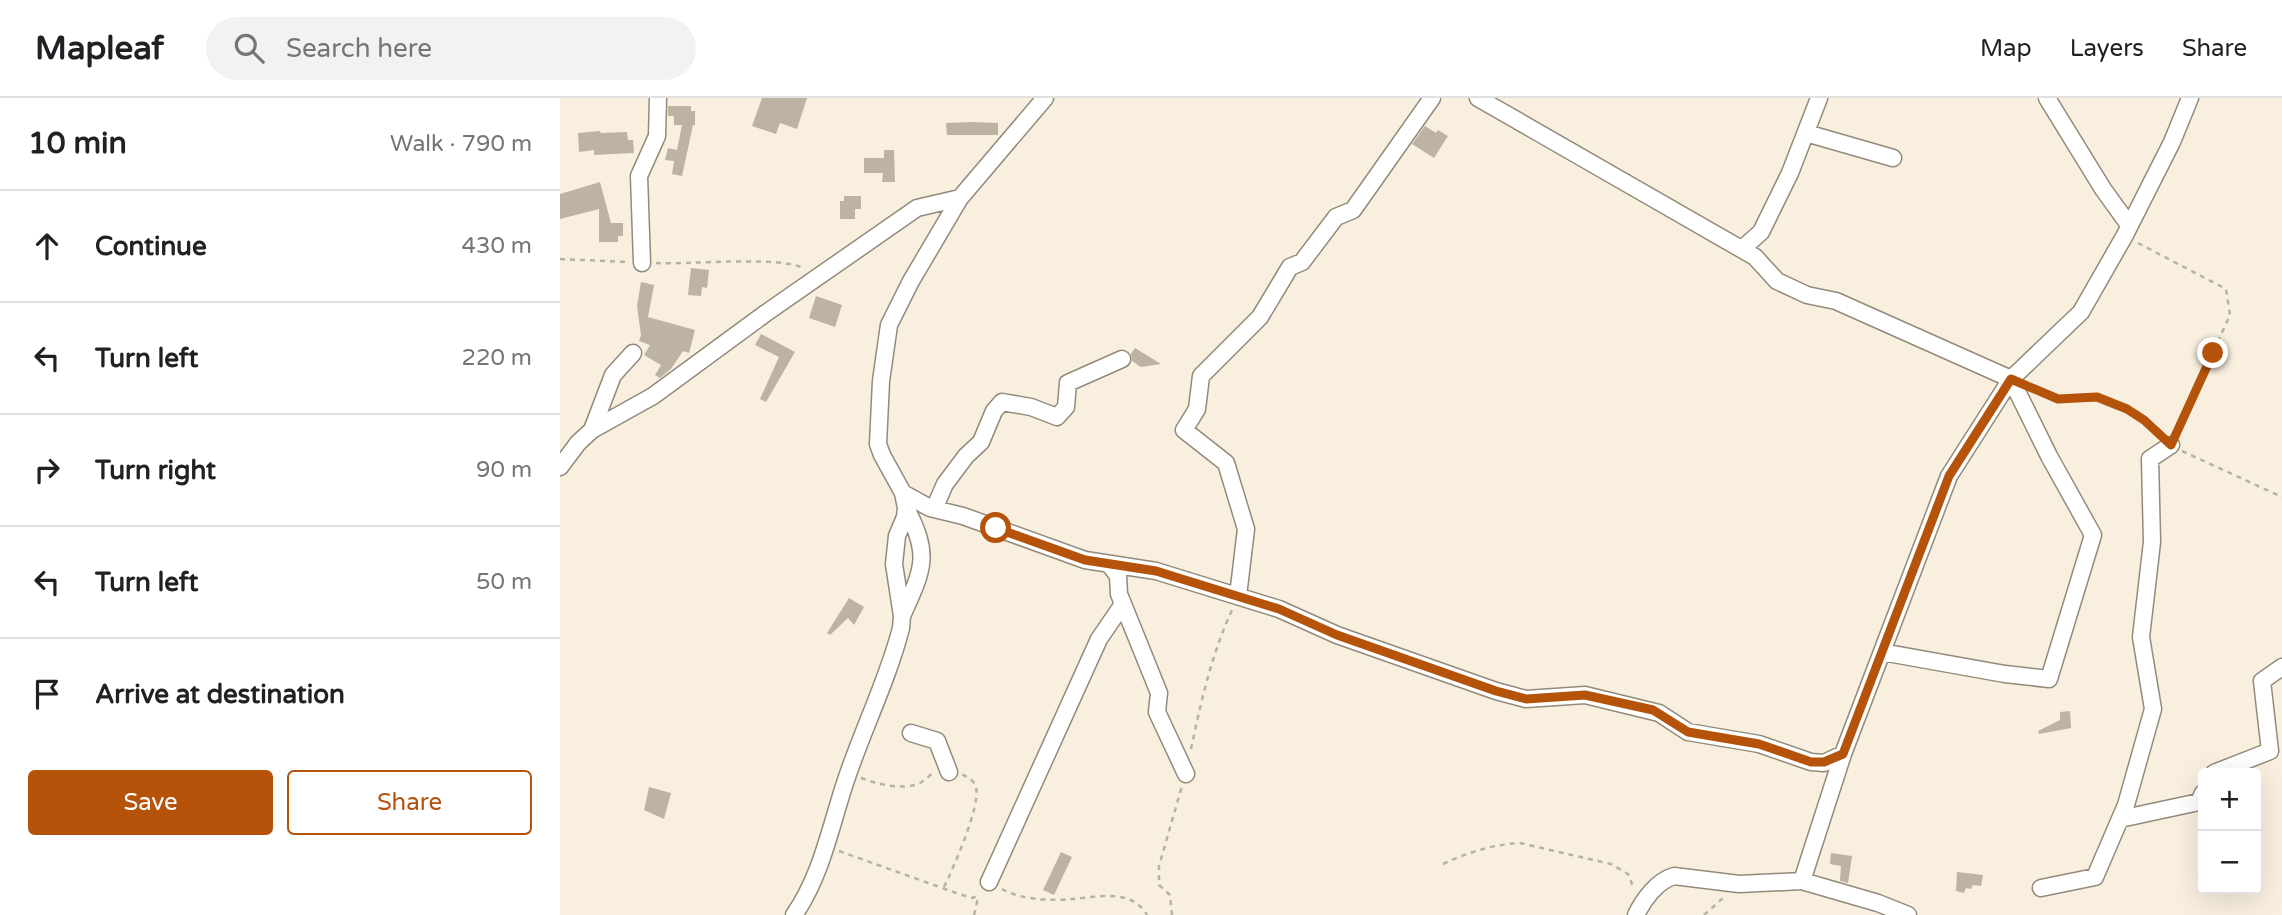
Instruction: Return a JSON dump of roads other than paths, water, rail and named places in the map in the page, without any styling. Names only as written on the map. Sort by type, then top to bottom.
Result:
[{"type":"street","points":[[642,263],[639,176],[657,136],[658,98]]},
{"type":"street","points":[[794,915],[825,848],[848,774],[898,638],[902,616],[921,574],[919,535],[878,444],[881,381],[889,325],[911,281],[960,198],[1045,98]]},
{"type":"street","points":[[1238,596],[1246,529],[1226,463],[1184,430],[1197,409],[1201,376],[1260,317],[1290,267],[1302,262],[1336,217],[1353,210],[1432,98]]},
{"type":"street","points":[[1478,98],[1759,260],[1772,278],[1799,293],[1836,300],[2011,379],[2049,456],[2093,535],[2049,679],[1882,652]]},
{"type":"street","points":[[1742,250],[1761,232],[1790,173],[1819,98]]},
{"type":"street","points":[[2047,98],[2127,230]]},
{"type":"street","points":[[1802,881],[1843,754],[1949,476],[2011,379],[2081,312],[2172,142],[2190,98]]},
{"type":"street","points":[[1806,133],[1893,158]]},
{"type":"street","points":[[560,467],[592,430],[653,396],[917,208],[960,198]]},
{"type":"street","points":[[592,430],[613,375],[633,353]]},
{"type":"street","points":[[934,509],[945,484],[966,456],[981,442],[994,411],[1002,402],[1031,407],[1057,417],[1066,407],[1068,383],[1122,359]]},
{"type":"street","points":[[2041,888],[2095,877],[2126,805],[2153,709],[2141,637],[2152,542],[2150,459],[2171,445]]},
{"type":"street","points":[[904,500],[963,516],[1085,560],[1156,571],[1279,609],[1337,635],[1516,696],[1544,699],[1578,695],[1598,698],[1660,713],[1688,732],[1759,744],[1811,762],[1824,762],[1843,754]]},
{"type":"street","points":[[902,616],[894,564],[897,536],[905,517],[904,500]]},
{"type":"street","points":[[1109,564],[1118,576],[1119,594],[1159,693],[1157,712],[1186,774]]},
{"type":"street","points":[[989,882],[1099,639],[1123,604]]},
{"type":"street","points":[[2227,768],[2270,751],[2262,681],[2282,667]]},
{"type":"street","points":[[911,733],[937,741],[949,772]]},
{"type":"street","points":[[2120,819],[2198,802]]},
{"type":"street","points":[[1638,910],[1664,879],[1674,876],[1739,884],[1802,881],[1878,903],[1908,915]]}]
